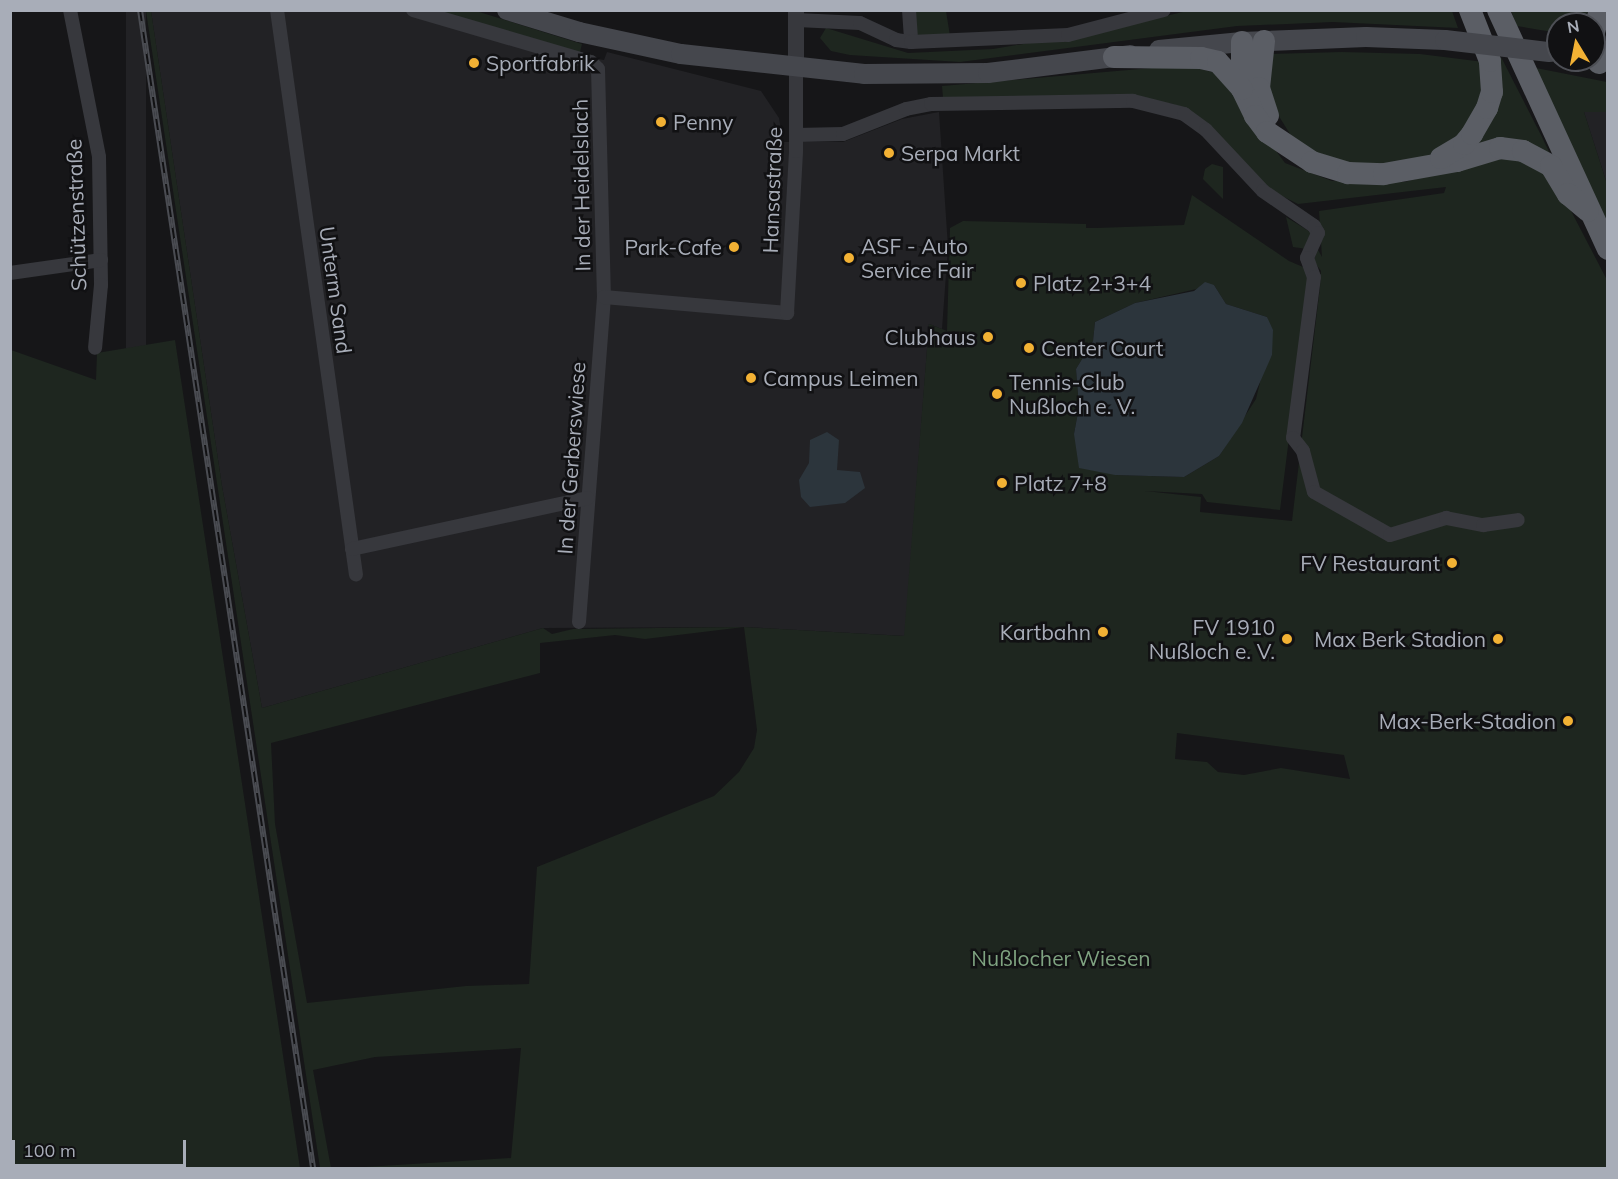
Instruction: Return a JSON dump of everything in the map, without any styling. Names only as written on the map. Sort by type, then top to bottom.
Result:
[{"type":"highway","points":[[1416,169],[1464,144],[1487,108],[1492,92],[1490,61],[1470,10]]},
{"type":"highway","points":[[1498,10],[1588,211],[1608,249]]},
{"type":"highway","points":[[1253,41],[1259,88],[1283,144]]},
{"type":"highway","points":[[1242,89],[1253,41]]},
{"type":"highway","points":[[1114,57],[1201,58],[1218,62],[1242,89],[1267,132],[1312,162],[1348,173],[1416,169],[1500,148],[1523,151],[1551,166],[1568,195],[1588,211]]},
{"type":"main road","points":[[507,10],[652,48],[796,69],[929,75],[988,73],[1253,41],[1366,37],[1445,40],[1546,52]]},
{"type":"street","name":"Schützenstraße","points":[[70,10],[98,146],[101,260],[95,348]]},
{"type":"street","name":"Unterm Sand","points":[[277,10],[357,575]]},
{"type":"street","name":"In der Heidelslach","points":[[413,10],[591,62],[599,72],[604,297]]},
{"type":"street","points":[[909,10],[911,42]]},
{"type":"street","points":[[796,69],[797,15],[860,23],[896,40],[911,42],[1068,35],[1164,10]]},
{"type":"street","name":"Hansastraße","points":[[604,297],[787,313],[796,135],[796,69]]},
{"type":"street","points":[[796,135],[843,134],[906,109],[931,104],[1133,101],[1184,114],[1206,130],[1252,182],[1314,226],[1318,233],[1307,258],[1314,277],[1293,438],[1303,451],[1314,492],[1390,535],[1446,518],[1483,525],[1518,520]]},
{"type":"street","points":[[10,273],[101,260]]},
{"type":"street","name":"In der Gerberswiese","points":[[579,622],[604,297]]},
{"type":"street","points":[[352,549],[588,498]]},
{"type":"shaded area","points":[[126,11],[146,11],[146,1168],[126,1168]]},
{"type":"shaded area","points":[[151,11],[427,11],[579,56],[604,60],[607,52],[761,91],[779,118],[783,142],[843,142],[902,119],[939,112],[948,247],[942,329],[929,324],[905,636],[744,627],[543,628],[262,708],[222,486]]},
{"type":"shaded area","points":[[1584,112],[1607,112],[1607,184]]},
{"type":"shaded area","points":[[1205,282],[1214,285],[1226,304],[1267,317],[1273,330],[1272,355],[1242,423],[1219,456],[1184,477],[1115,475],[1079,468],[1074,434],[1079,407],[1076,369],[1093,341],[1095,322],[1135,303],[1194,291]]},
{"type":"shaded area","points":[[827,432],[839,440],[837,470],[860,472],[865,488],[845,503],[810,507],[801,497],[799,480],[809,463],[810,440]]},
{"type":"green space","points":[[1191,10],[1452,11],[1458,28],[1333,22],[1237,26],[960,62],[850,55],[831,51],[820,38],[826,28],[908,53],[993,49],[1107,30]]},
{"type":"green space","name":"Nußlocher Wiesen","points":[[146,11],[151,11],[222,486],[262,708],[543,628],[552,634],[573,629],[744,627],[904,636],[929,324],[947,331],[950,228],[963,221],[1086,224],[1086,228],[1184,225],[1192,195],[1289,261],[1310,270],[1280,510],[1207,502],[1202,494],[1145,491],[1201,497],[1200,512],[1292,521],[1320,287],[1321,271],[1314,261],[1317,248],[1322,257],[1319,211],[1444,193],[1446,187],[1298,204],[1270,190],[1184,109],[1173,104],[1133,97],[943,97],[942,86],[1186,65],[1219,74],[1285,163],[1332,181],[1404,182],[1497,159],[1525,159],[1557,184],[1607,280],[1607,1168],[348,1168],[511,1158],[521,1048],[375,1057],[313,1070],[331,1168],[320,1168]],"holes":[[[1214,285],[1226,304],[1267,317],[1272,355],[1263,370],[1256,399],[1219,456],[1184,477],[1115,475],[1074,434],[1079,407],[1076,369],[1093,341],[1095,322],[1135,303]],[[744,627],[757,730],[754,748],[739,772],[714,796],[537,867],[529,984],[466,986],[307,1003],[275,824],[271,743],[540,673],[540,643],[615,635],[645,639]],[[1177,733],[1344,755],[1350,779],[1281,768],[1244,775],[1218,772],[1207,762],[1175,759]]]},
{"type":"green space","points":[[427,11],[476,11],[582,44],[579,56]]},
{"type":"green space","points":[[913,11],[946,11],[950,36],[917,37]]},
{"type":"green space","points":[[1511,11],[1588,11],[1546,12],[1546,31],[1517,26]]},
{"type":"green space","points":[[1342,52],[1420,54],[1484,62],[1478,114],[1460,137],[1426,157],[1376,167],[1328,161],[1295,142],[1280,118],[1269,94],[1270,54]]},
{"type":"green space","points":[[1501,57],[1542,137],[1551,156],[1460,153]]},
{"type":"green space","points":[[1531,67],[1546,70],[1546,72],[1607,82],[1607,112],[1584,112],[1607,184],[1607,228]]},
{"type":"green space","points":[[1212,164],[1223,167],[1223,199],[1203,179],[1205,169]]},
{"type":"green space","points":[[1286,217],[1312,233],[1307,249],[1293,247]]},
{"type":"green space","points":[[175,340],[300,1168],[11,1168],[11,350],[96,380],[97,353]]},
{"type":"railway","points":[[140,10],[313,1168]]},
{"type":"place","name":"Sportfabrik","points":[[474,63]]},
{"type":"place","name":"Penny","points":[[661,122]]},
{"type":"place","name":"Serpa Markt","points":[[889,153]]},
{"type":"place","name":"Park-Cafe","points":[[734,247]]},
{"type":"place","name":"ASF - Auto Service Fair","points":[[849,258]]},
{"type":"place","name":"Platz 2+3+4","points":[[1021,283]]},
{"type":"place","name":"Clubhaus","points":[[988,337]]},
{"type":"place","name":"Center Court","points":[[1029,348]]},
{"type":"place","name":"Campus Leimen","points":[[751,378]]},
{"type":"place","name":"Tennis-Club Nußloch e. V.","points":[[997,394]]},
{"type":"place","name":"Platz 7+8","points":[[1002,483]]},
{"type":"place","name":"FV Restaurant","points":[[1452,563]]},
{"type":"place","name":"Kartbahn","points":[[1103,632]]},
{"type":"place","name":"FV 1910 Nußloch e. V.","points":[[1287,639]]},
{"type":"place","name":"Max Berk Stadion","points":[[1498,639]]},
{"type":"place","name":"Max-Berk-Stadion","points":[[1568,721]]}]
